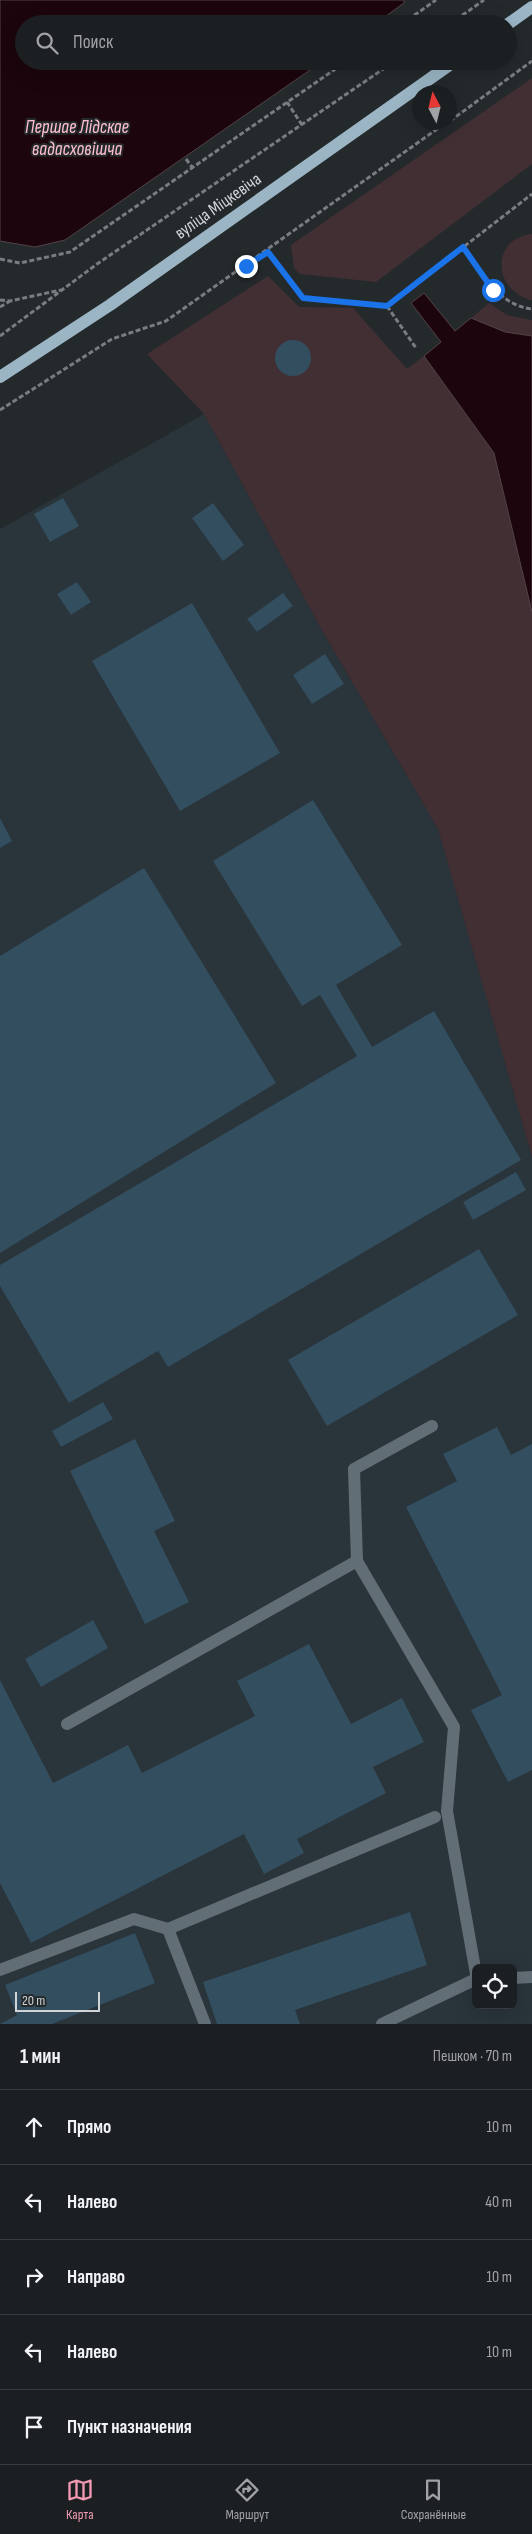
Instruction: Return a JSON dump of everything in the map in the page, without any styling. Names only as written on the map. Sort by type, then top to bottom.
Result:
[{"type":"main road","points":[[517,18],[532,8]]},
{"type":"main road","name":"вуліца Міцкевіча","points":[[0,377],[110,305],[442,70]]},
{"type":"lane","points":[[432,1426],[354,1470],[357,1561],[454,1727],[447,1811],[474,1964]]},
{"type":"lane","points":[[67,1724],[357,1561]]},
{"type":"lane","points":[[0,1970],[134,1919],[168,1929],[435,1817]]},
{"type":"lane","points":[[168,1929],[205,2024]]},
{"type":"lane","points":[[517,1978],[532,1977]]},
{"type":"lane","points":[[382,2024],[472,1981]]},
{"type":"path","points":[[415,15],[436,0]]},
{"type":"path","points":[[463,15],[484,0]]},
{"type":"path","points":[[457,115],[532,61]]},
{"type":"path","points":[[0,259],[20,263],[70,252],[334,70]]},
{"type":"path","points":[[0,328],[2,335],[61,290],[382,70]]},
{"type":"path","points":[[287,102],[302,125]]},
{"type":"path","points":[[0,410],[112,339],[166,322],[268,252],[437,130]]},
{"type":"path","points":[[186,159],[192,168]]},
{"type":"path","points":[[268,252],[303,298],[387,306],[532,195]]},
{"type":"path","points":[[463,247],[493,290],[521,308],[532,309]]},
{"type":"path","points":[[0,300],[10,301],[61,290]]},
{"type":"path","points":[[0,308],[10,301]]},
{"type":"path","points":[[387,306],[416,348]]},
{"type":"shaded area","points":[[532,78],[532,164],[376,282],[300,274],[294,268],[291,245]]},
{"type":"shaded area","points":[[532,234],[532,300],[530,300],[517,294],[508,285],[503,275],[501,264],[509,244],[519,237]]},
{"type":"shaded area","points":[[268,276],[299,307],[353,308],[407,369],[424,356],[494,453],[532,612],[532,1157],[438,829],[324,634],[204,414],[147,354]]},
{"type":"shaded area","points":[[489,303],[507,315],[532,320],[532,336],[505,332],[471,318]]},
{"type":"shaded area","points":[[204,414],[324,634],[438,829],[532,1157],[532,2024],[0,2024],[0,529]]},
{"type":"water","name":"Першае Лідскае вадасховішча","points":[[0,0],[404,0],[404,3],[387,15],[15,15],[15,70],[310,70],[65,240],[35,247],[0,241]]},
{"type":"water","points":[[424,293],[455,331],[471,318],[505,332],[532,336],[532,612],[494,453],[424,356],[441,342],[411,303]]},
{"type":"building","points":[[293,340],[300,341],[306,345],[310,351],[310,365],[306,371],[300,375],[293,376],[286,375],[280,371],[276,365],[275,358],[276,351],[280,345],[286,341]]},
{"type":"building","points":[[63,498],[79,526],[50,542],[34,514]]},
{"type":"building","points":[[213,503],[244,545],[223,561],[192,518]]},
{"type":"building","points":[[77,582],[91,602],[71,615],[57,594]]},
{"type":"building","points":[[283,593],[293,606],[257,632],[247,619]]},
{"type":"building","points":[[192,603],[280,753],[180,811],[92,661]]},
{"type":"building","points":[[325,654],[344,684],[312,704],[293,675]]},
{"type":"building","points":[[313,800],[402,945],[336,985],[372,1047],[434,1011],[521,1160],[168,1367],[158,1351],[69,1403],[0,1286],[0,1265],[357,1056],[320,995],[302,1006],[213,861]]},
{"type":"building","points":[[0,818],[12,841],[0,848]]},
{"type":"building","points":[[144,868],[276,1083],[0,1253],[0,956]]},
{"type":"building","points":[[516,1172],[526,1190],[473,1220],[463,1202]]},
{"type":"building","points":[[479,1249],[518,1315],[327,1426],[288,1360]]},
{"type":"building","points":[[103,1402],[113,1419],[61,1447],[52,1431]]},
{"type":"building","points":[[497,1427],[511,1455],[532,1444],[532,1770],[508,1782],[471,1710],[502,1695],[406,1507],[457,1481],[443,1454]]},
{"type":"building","points":[[135,1439],[175,1521],[154,1531],[189,1602],[145,1624],[70,1471]]},
{"type":"building","points":[[93,1620],[108,1648],[41,1687],[25,1659]]},
{"type":"building","points":[[309,1644],[351,1724],[402,1698],[424,1742],[373,1767],[386,1793],[297,1839],[304,1853],[264,1874],[244,1834],[31,1943],[0,1883],[0,1680],[53,1783],[128,1745],[142,1773],[255,1716],[237,1681]]},
{"type":"building","points":[[410,1912],[427,1965],[295,2010],[300,2024],[217,2024],[203,1982]]},
{"type":"building","points":[[135,1933],[155,1983],[52,2024],[0,2024],[17,2015],[5,1985]]},
{"type":"route","points":[[246,266],[268,252],[303,298],[387,306],[463,247],[493,290]]}]
